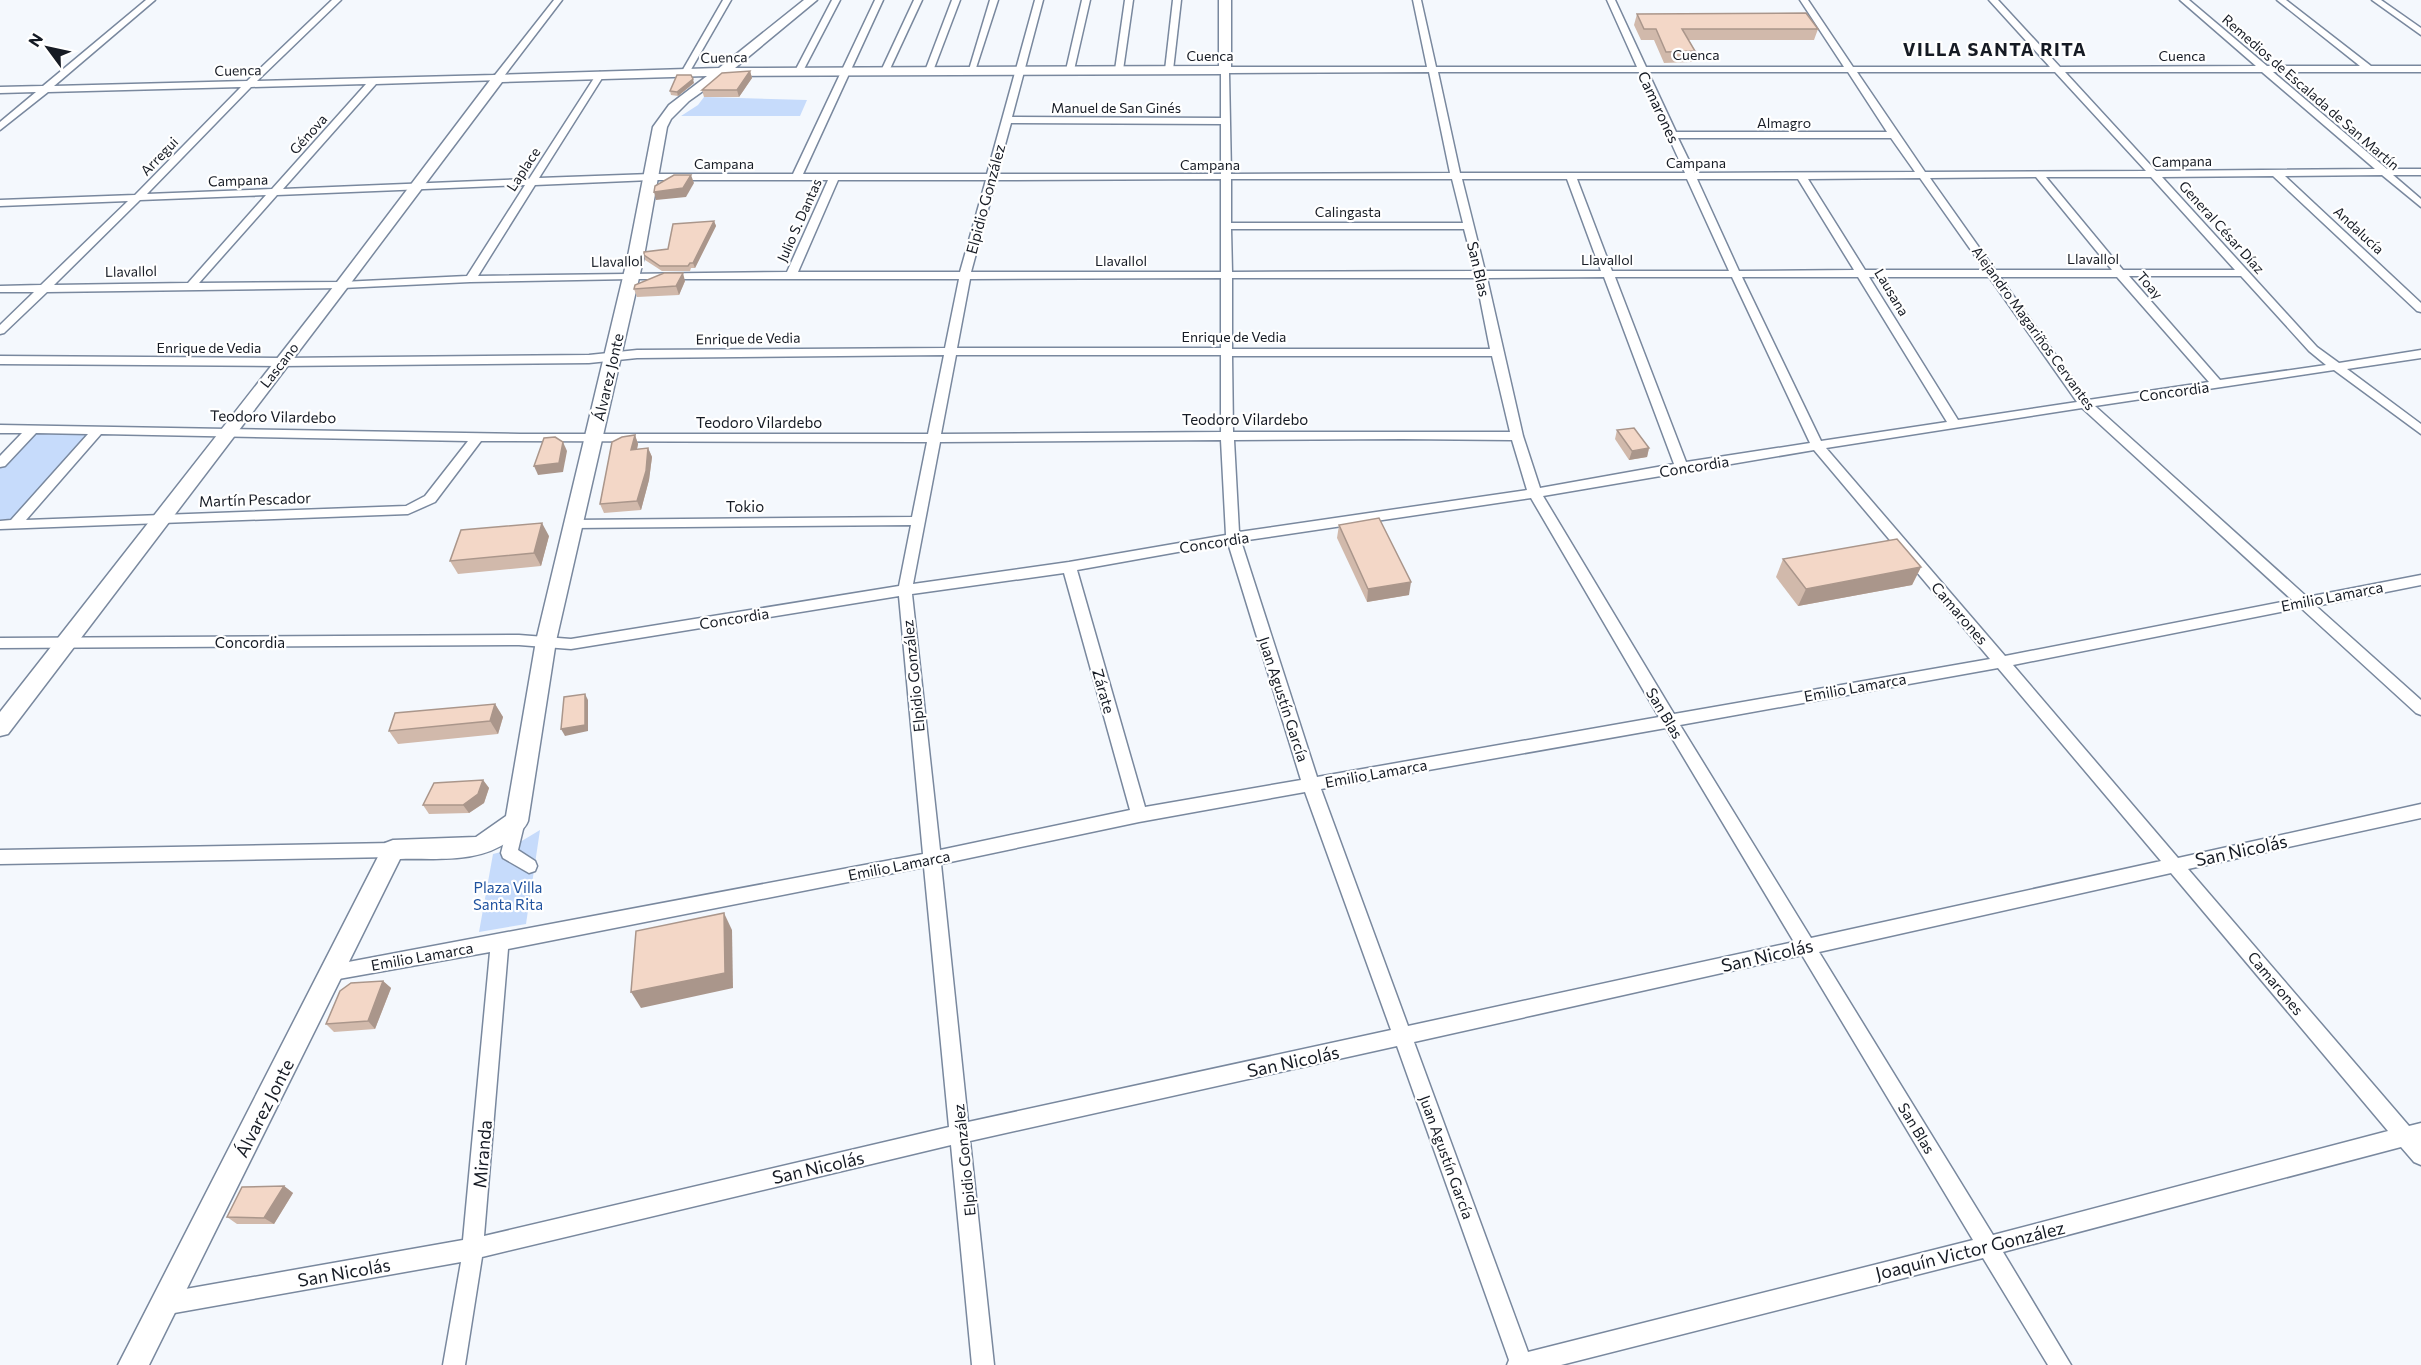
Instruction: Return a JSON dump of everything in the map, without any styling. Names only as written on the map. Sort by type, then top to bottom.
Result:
[{"type":"street","points":[[0,127],[151,0]]},
{"type":"street","name":"Arregui","points":[[0,332],[248,85],[337,0]]},
{"type":"street","name":"Lascano","points":[[0,728],[280,362],[342,285],[558,0]]},
{"type":"street","points":[[685,73],[727,0]]},
{"type":"street","name":"Álvarez Jonte","points":[[517,821],[546,641],[611,357],[632,276],[657,139],[665,116],[811,0]]},
{"type":"street","points":[[799,71],[836,0]]},
{"type":"street","points":[[797,177],[879,0]]},
{"type":"street","points":[[885,71],[918,0]]},
{"type":"street","points":[[929,71],[956,0]]},
{"type":"street","points":[[971,71],[994,0]]},
{"type":"street","name":"Elpidio González","points":[[984,1365],[905,590],[965,275],[1039,0]]},
{"type":"street","points":[[1070,70],[1086,0]]},
{"type":"street","points":[[1119,70],[1130,0]]},
{"type":"street","points":[[1169,70],[1177,0]]},
{"type":"street","name":"Juan Agustín García","points":[[1225,0],[1227,435],[1233,538],[1311,785],[1404,1036],[1520,1365]]},
{"type":"street","name":"San Blas","points":[[1417,0],[1456,176],[1481,274],[1497,353],[1517,436],[1535,493],[1669,720],[2060,1365]]},
{"type":"street","name":"Camarones","points":[[1611,0],[1735,273],[1818,447],[2176,864],[2413,1134],[2421,1155]]},
{"type":"street","name":"Alejandro Magariños Cervantes","points":[[1804,0],[1894,135],[2085,404],[2421,709]]},
{"type":"street","name":"General César Díaz","points":[[1992,0],[2156,175],[2242,273],[2313,349],[2421,430]]},
{"type":"street","name":"Remedios de Escalada de San Martín","points":[[2184,0],[2421,204]]},
{"type":"street","points":[[2281,0],[2369,69]]},
{"type":"street","points":[[2376,0],[2421,32]]},
{"type":"street","name":"Cuenca","points":[[0,90],[799,71],[2421,69]]},
{"type":"street","name":"Laplace","points":[[470,279],[600,75]]},
{"type":"street","name":"Génova","points":[[192,285],[373,81]]},
{"type":"street","name":"Manuel de San Ginés","points":[[1006,120],[1226,121]]},
{"type":"street","name":"Almagro","points":[[1674,135],[1894,135]]},
{"type":"street","name":"Campana","points":[[0,203],[651,177],[1925,176],[2421,172]]},
{"type":"street","name":"Andalucía","points":[[2276,173],[2421,309]]},
{"type":"street","name":"Toay","points":[[2039,175],[2218,385]]},
{"type":"street","points":[[1571,176],[1681,468]]},
{"type":"street","name":"Lausana","points":[[1801,176],[1955,425]]},
{"type":"street","name":"Julio S. Dantas","points":[[791,275],[834,177]]},
{"type":"street","name":"Calingasta","points":[[1226,226],[1469,226]]},
{"type":"street","name":"Llavallol","points":[[0,289],[342,285],[470,279],[632,276],[2242,273]]},
{"type":"street","name":"Enrique de Vedia","points":[[0,360],[280,362],[611,357],[637,354],[951,351],[1497,353]]},
{"type":"street","name":"Concordia","points":[[0,643],[546,641],[571,645],[905,590],[1069,567],[1233,538],[1535,493],[2085,404],[2421,354]]},
{"type":"street","name":"Teodoro Vilardebo","points":[[0,429],[594,438],[1517,436]]},
{"type":"street","points":[[0,463],[33,429]]},
{"type":"street","points":[[7,525],[99,430]]},
{"type":"street","name":"Martín Pescador","points":[[7,525],[408,510],[430,499],[478,436]]},
{"type":"street","name":"Tokio","points":[[573,524],[917,521]]},
{"type":"street","name":"Zárate","points":[[1069,567],[1139,815]]},
{"type":"street","name":"Emilio Lamarca","points":[[333,972],[500,943],[931,859],[1139,815],[2002,662],[2421,580]]},
{"type":"street","name":"San Nicolás","points":[[163,1304],[473,1249],[962,1133],[2421,811]]},
{"type":"street","points":[[0,857],[478,847],[492,842],[517,821]]},
{"type":"street","points":[[517,821],[509,854],[529,866]]},
{"type":"street","name":"Álvarez Jonte","points":[[133,1365],[393,850]]},
{"type":"street","name":"Miranda","points":[[454,1365],[473,1249],[500,943]]},
{"type":"street","name":"Joaquín Victor González","points":[[1520,1365],[1989,1246],[2413,1134]]},
{"type":"green space","points":[[704,97],[807,100],[800,116],[681,116],[698,105]]},
{"type":"green space","points":[[33,429],[98,430],[14,525],[0,525],[0,463]]},
{"type":"green space","name":"Plaza Villa Santa Rita","points":[[540,830],[526,924],[479,932],[493,854],[505,851]]},
{"type":"building","points":[[1806,13],[1818,29],[1682,29],[1695,51],[1666,52],[1656,29],[1644,29],[1637,14]]},
{"type":"building","points":[[750,71],[737,90],[702,90],[722,73]]},
{"type":"building","points":[[677,75],[691,75],[693,79],[677,92],[670,91]]},
{"type":"building","points":[[674,175],[691,175],[683,188],[654,192],[655,186]]},
{"type":"building","points":[[714,221],[693,263],[688,266],[660,266],[644,255],[644,252],[668,249],[673,224]]},
{"type":"building","points":[[664,273],[683,273],[676,286],[634,289],[635,285]]},
{"type":"building","points":[[1634,428],[1649,448],[1632,451],[1617,430]]},
{"type":"building","points":[[635,435],[631,450],[648,448],[646,471],[637,501],[600,504],[612,442],[622,437]]},
{"type":"building","points":[[555,437],[563,442],[559,463],[534,466],[544,438]]},
{"type":"building","points":[[1379,518],[1411,582],[1368,589],[1339,525]]},
{"type":"building","points":[[542,523],[534,553],[450,561],[461,530]]},
{"type":"building","points":[[1897,539],[1921,567],[1806,589],[1783,559]]},
{"type":"building","points":[[585,694],[585,725],[561,729],[564,697]]},
{"type":"building","points":[[495,704],[490,721],[389,731],[395,713]]},
{"type":"building","points":[[483,780],[478,794],[463,805],[423,805],[434,783]]},
{"type":"building","points":[[724,913],[725,973],[631,992],[636,931]]},
{"type":"building","points":[[383,981],[368,1021],[326,1024],[340,991],[351,983]]},
{"type":"building","points":[[284,1186],[264,1218],[227,1217],[242,1187]]},
{"type":"district","name":"VILLA SANTA RITA","points":[[1995,49]]}]
